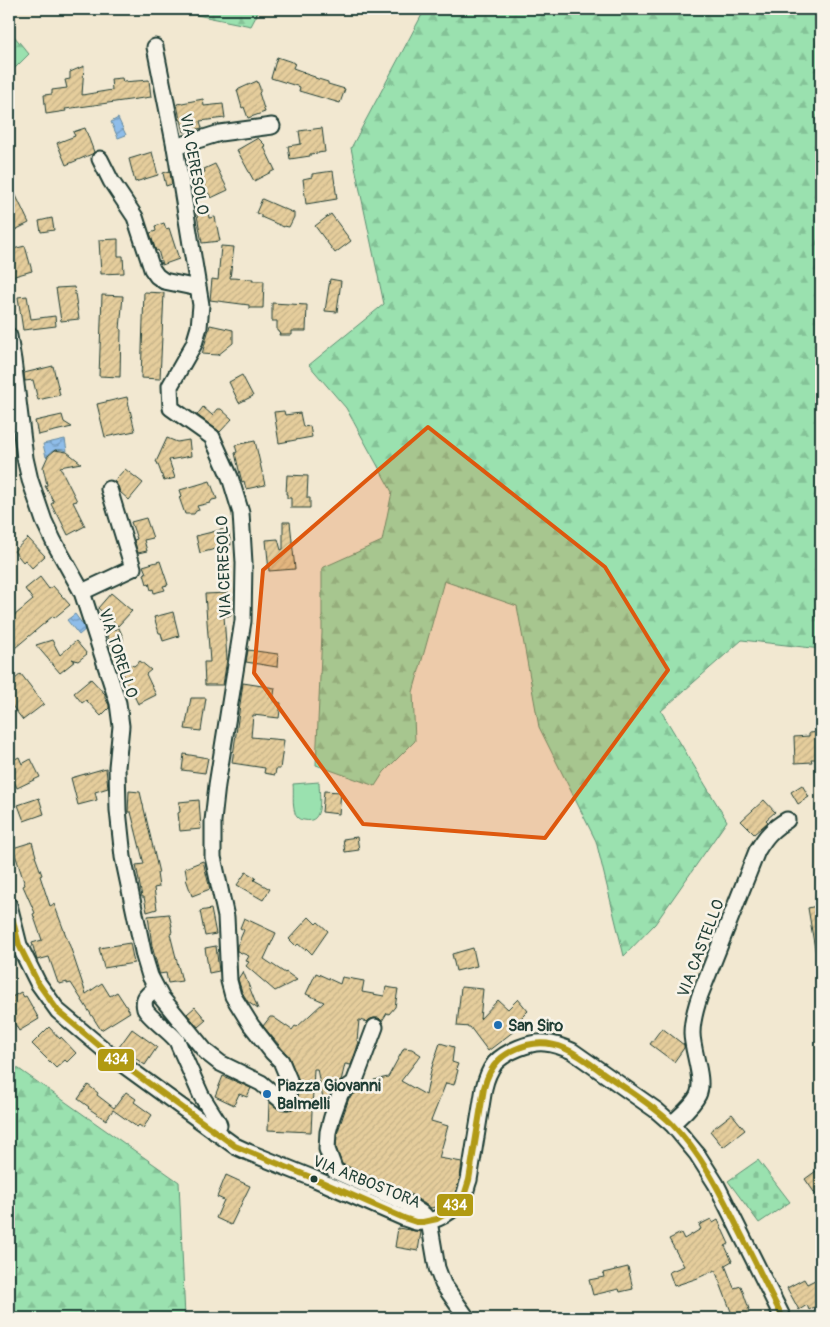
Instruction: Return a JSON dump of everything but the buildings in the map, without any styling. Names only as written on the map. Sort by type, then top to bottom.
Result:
[{"type":"street","name":"VIA CERESOLO","points":[[155,47],[175,147],[202,305],[194,344],[170,386],[171,408],[212,437],[230,477],[241,513],[244,563],[243,621],[217,785],[213,821],[213,857],[226,917],[229,981],[233,996],[251,1025],[281,1061],[289,1080],[288,1101]]},
{"type":"street","points":[[175,147],[220,133],[272,126]]},
{"type":"street","points":[[100,159],[110,181],[135,217],[152,269],[157,276],[164,281],[198,288]]},
{"type":"street","name":"VIA TORELLO","points":[[9,336],[25,458],[30,480],[54,542],[82,592],[119,710],[121,735],[117,767],[118,810],[123,857],[144,956],[156,989],[206,1052],[220,1063],[256,1080],[281,1100],[288,1101]]},
{"type":"street","points":[[82,592],[133,568],[109,490]]},
{"type":"street","name":"VIA CASTELLO","points":[[672,1124],[694,1102],[699,1093],[700,1083],[692,1033],[694,1016],[700,995],[757,851],[775,827],[787,820]]},
{"type":"street","name":"VIA ARBOSTORA","points":[[9,905],[19,945],[38,983],[58,1011],[114,1058],[215,1132],[248,1152],[416,1222],[439,1218],[458,1204],[465,1194],[484,1088],[488,1074],[496,1062],[522,1047],[544,1042],[572,1051],[650,1105],[672,1124],[698,1154],[716,1184],[784,1318]]},
{"type":"street","points":[[156,989],[147,995],[144,1001],[145,1008],[177,1041],[201,1096],[218,1122],[219,1125],[215,1132]]},
{"type":"street","points":[[375,1026],[354,1083],[341,1092],[328,1132],[327,1149],[335,1171],[406,1204],[424,1215],[428,1221],[437,1268],[443,1284],[467,1318]]},
{"type":"highlighted area","points":[[428,427],[605,567],[668,670],[545,838],[363,824],[254,673],[263,570]]},
{"type":"green space","points":[[167,9],[260,9],[251,26]]},
{"type":"green space","points":[[425,9],[821,9],[821,649],[742,640],[661,711],[727,821],[655,924],[624,956],[596,841],[539,727],[517,606],[444,581],[413,692],[415,741],[384,772],[375,786],[316,765],[322,633],[322,568],[382,541],[392,492],[346,408],[309,365],[384,304],[351,148]]},
{"type":"green space","points":[[9,30],[29,54],[9,74]]},
{"type":"green space","points":[[319,782],[320,801],[318,813],[311,820],[299,819],[294,810],[293,784]]},
{"type":"green space","points":[[9,1062],[179,1182],[185,1318],[9,1318]]},
{"type":"green space","points":[[758,1160],[790,1202],[759,1223],[728,1181]]},
{"type":"water","points":[[118,118],[126,135],[118,138],[111,122]]},
{"type":"water","points":[[65,439],[67,451],[56,450],[46,457],[43,444]]},
{"type":"water","points":[[75,614],[86,629],[79,635],[67,620]]},
{"type":"transit line","name":"434","points":[[9,905],[19,945],[38,983],[58,1011],[114,1058],[235,1146],[416,1222],[437,1219],[450,1211],[464,1196],[469,1180],[484,1088],[490,1072],[499,1060],[511,1051],[538,1043],[558,1046],[577,1054],[647,1103],[683,1136],[717,1188],[783,1318]]},
{"type":"place","name":"San Siro","points":[[498,1025]]},
{"type":"place","name":"Piazza Giovanni Balmelli","points":[[267,1094]]}]
